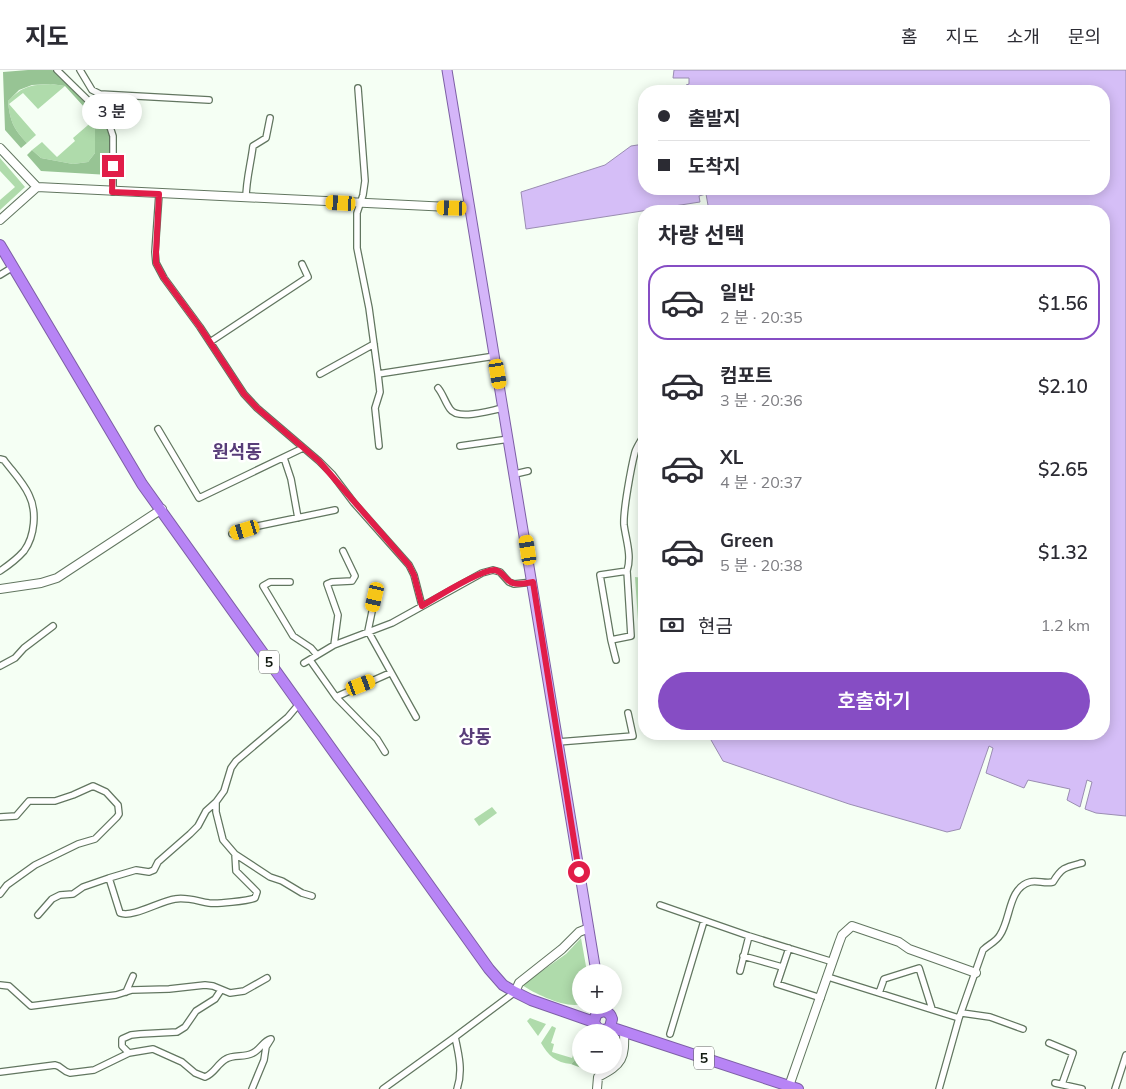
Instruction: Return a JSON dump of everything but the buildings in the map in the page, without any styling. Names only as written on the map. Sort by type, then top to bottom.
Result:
[{"type":"highway","name":"5","points":[[0,244],[142,484],[489,968],[503,985],[514,992],[531,1000],[594,1022]]},
{"type":"highway","points":[[594,1022],[596,1014]]},
{"type":"highway","name":"5","points":[[624,1031],[792,1088]]},
{"type":"main road","points":[[447,70],[496,356],[595,964]]},
{"type":"main road","points":[[0,148],[37,187],[470,208]]},
{"type":"main road","points":[[0,220],[37,187]]},
{"type":"main road","points":[[0,590],[41,583],[56,578],[162,510]]},
{"type":"main road","points":[[792,1088],[842,935],[852,926],[899,942],[908,949],[976,974]]},
{"type":"main road","points":[[514,992],[519,983],[562,950],[579,932],[588,928]]},
{"type":"main road","points":[[596,1089],[598,1077],[611,1071],[618,1065],[624,1047],[624,1031]]},
{"type":"street","points":[[57,70],[102,114],[110,127],[113,136],[112,192]]},
{"type":"street","points":[[80,70],[92,90],[100,94],[209,100]]},
{"type":"street","points":[[358,88],[365,181],[364,195],[357,213],[357,248],[369,308],[378,374],[380,392],[375,408],[379,446]]},
{"type":"street","points":[[246,198],[246,181],[250,174],[253,146],[266,138],[270,118]]},
{"type":"street","points":[[159,194],[156,263],[164,278],[210,342],[244,394],[257,408],[332,474],[409,565],[414,575],[422,606]]},
{"type":"street","points":[[210,342],[308,277],[302,264]]},
{"type":"street","points":[[0,275],[13,267]]},
{"type":"street","points":[[320,374],[374,344]]},
{"type":"street","points":[[378,374],[496,356]]},
{"type":"street","points":[[438,388],[450,409],[459,415],[504,408]]},
{"type":"street","points":[[158,429],[197,495],[303,448]]},
{"type":"street","points":[[460,446],[509,439]]},
{"type":"street","points":[[611,640],[631,636],[627,571],[629,564],[627,533],[624,525],[635,450],[638,445]]},
{"type":"street","points":[[284,458],[291,479],[298,518]]},
{"type":"street","points":[[0,459],[4,460],[28,494],[34,520],[24,550],[14,561],[0,571]]},
{"type":"street","points":[[515,474],[528,472]]},
{"type":"street","points":[[232,534],[258,526],[335,510]]},
{"type":"street","points":[[334,645],[338,615],[327,584],[332,582],[352,582],[355,576],[343,550]]},
{"type":"street","points":[[385,752],[376,739],[336,697],[307,662],[334,645],[392,622],[482,573],[493,570],[500,572],[509,582],[514,584],[533,582]]},
{"type":"street","points":[[616,660],[600,575],[627,571]]},
{"type":"street","points":[[290,582],[270,582],[263,586],[293,636],[311,648],[317,655]]},
{"type":"street","points":[[375,597],[368,631],[416,717]]},
{"type":"street","points":[[0,666],[15,658],[24,648],[53,626]]},
{"type":"street","points":[[336,697],[390,673]]},
{"type":"street","points":[[38,915],[52,899],[60,895],[73,894],[83,887],[136,870],[149,872],[154,870],[158,862],[198,826],[206,811],[224,791],[231,768],[236,761],[288,717],[299,704]]},
{"type":"street","points":[[558,742],[633,736],[628,714]]},
{"type":"street","points":[[0,817],[16,816],[29,802],[55,801],[73,796],[93,786],[106,792],[118,805],[119,809],[117,817],[95,839],[78,844],[34,865],[7,885],[0,894]]},
{"type":"street","points":[[216,802],[220,832],[223,840],[235,854],[270,877],[312,896]]},
{"type":"street","points":[[109,878],[122,915],[179,898],[188,898],[212,904],[255,898],[257,892],[236,871],[235,854]]},
{"type":"street","points":[[939,1089],[983,950],[988,945],[994,943],[1001,934],[1016,893],[1023,885],[1032,881],[1048,884],[1053,882],[1064,868],[1082,864]]},
{"type":"street","points":[[660,905],[749,936],[833,962]]},
{"type":"street","points":[[670,1034],[704,920]]},
{"type":"street","points":[[740,971],[749,936]]},
{"type":"street","points":[[789,948],[778,984],[821,998]]},
{"type":"street","points":[[743,956],[782,967]]},
{"type":"street","points":[[879,992],[884,979],[919,968],[932,1009]]},
{"type":"street","points":[[126,992],[133,976]]},
{"type":"street","points":[[828,977],[932,1009],[961,1015],[990,1017],[1023,1030]]},
{"type":"street","points":[[0,984],[10,986],[31,1006],[116,995],[126,992],[205,985],[230,993],[244,990],[267,978]]},
{"type":"street","points":[[129,1053],[122,1046],[122,1040],[131,1035],[177,1032],[185,1027],[196,1011],[215,999],[221,990]]},
{"type":"street","points":[[383,1089],[514,992]]},
{"type":"street","points":[[455,1037],[460,1068],[460,1080],[457,1089]]},
{"type":"street","points":[[0,1072],[55,1065],[66,1073],[94,1070],[129,1053],[154,1049],[182,1062],[195,1073],[205,1077],[214,1072],[228,1058],[255,1052],[270,1039],[252,1089]]},
{"type":"street","points":[[1049,1043],[1073,1053],[1058,1084],[1082,1089]]},
{"type":"street","points":[[1116,1089],[1126,1055]]},
{"type":"green space","points":[[52,70],[59,74],[103,119],[110,137],[109,175],[41,171],[27,155],[32,150],[41,158],[73,164],[88,162],[95,153],[95,119],[65,86],[51,84],[32,85],[19,90],[8,101],[13,124],[27,143],[21,148],[5,130],[3,72]]},
{"type":"green space","points":[[51,84],[65,86],[38,109],[23,93],[9,104],[36,135],[27,143],[13,124],[8,101],[27,87]]},
{"type":"green space","points":[[95,119],[95,153],[88,162],[73,164],[41,158],[32,150],[42,142],[57,157],[75,141],[73,138]]},
{"type":"green space","points":[[0,158],[25,187],[0,210],[0,200],[15,187],[0,171]]},
{"type":"green space","points":[[635,577],[638,577],[638,621]]},
{"type":"green space","points":[[492,807],[497,813],[479,826],[474,819]]},
{"type":"green space","points":[[581,938],[586,964],[572,964],[572,1005],[560,1003],[522,985],[566,954]]},
{"type":"green space","points":[[530,1018],[546,1024],[538,1036],[527,1021]]},
{"type":"green space","points":[[552,1026],[556,1028],[551,1043],[554,1044],[552,1052],[572,1058],[572,1063],[561,1062],[553,1058],[541,1043]]},
{"type":"shaded area","points":[[674,70],[1126,70],[1126,816],[1096,813],[1085,809],[1092,782],[1087,780],[1080,807],[1067,800],[1070,789],[1028,780],[1024,788],[986,773],[993,748],[989,746],[960,829],[947,832],[849,804],[723,761],[711,740],[1110,740],[1110,205],[708,205],[706,195],[1110,195],[1110,85],[686,85],[689,84],[689,78],[673,78]]},
{"type":"shaded area","points":[[638,145],[638,195],[702,195],[699,196],[700,202],[681,205],[638,205],[638,212],[526,229],[521,192],[605,165],[631,146]]},
{"type":"district","name":"원석동","points":[[237,452]]},
{"type":"district","name":"상동","points":[[475,737]]},
{"type":"route","points":[[113,166],[112,192],[159,194],[156,263],[164,278],[200,327],[244,394],[257,408],[332,474],[409,565],[414,575],[422,606],[482,573],[493,570],[500,572],[509,582],[514,584],[533,582],[579,872]]}]
